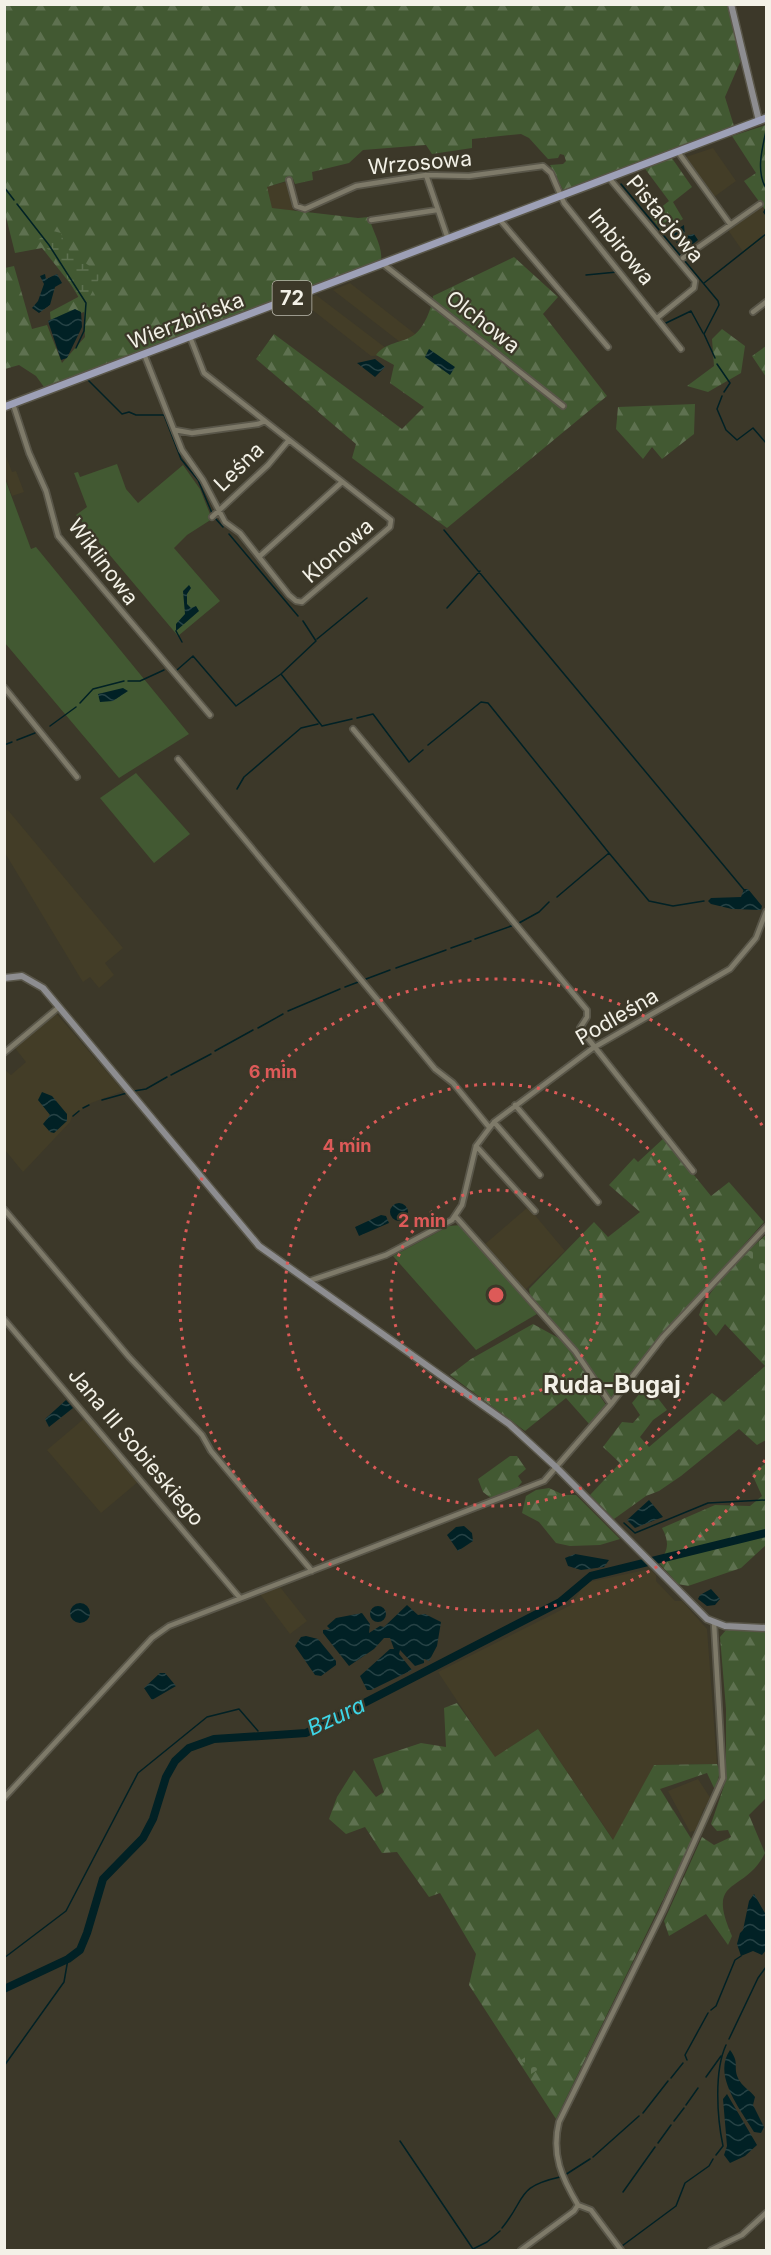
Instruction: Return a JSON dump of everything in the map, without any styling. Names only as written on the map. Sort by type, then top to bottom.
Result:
[{"type":"main road","name":"72","points":[[609,178],[763,119]]},
{"type":"main road","name":"Wierzbińska","points":[[4,408],[609,178]]},
{"type":"street","points":[[731,4],[763,119]]},
{"type":"street","points":[[678,152],[730,224]]},
{"type":"street","name":"Wrzosowa","points":[[289,180],[296,206],[305,209],[356,186],[426,175],[469,176],[543,166],[551,173],[561,196]]},
{"type":"street","points":[[426,175],[448,239]]},
{"type":"street","name":"Pistacjowa","points":[[609,178],[695,280],[694,288],[657,318]]},
{"type":"street","name":"Imbirowa","points":[[561,196],[681,349]]},
{"type":"street","points":[[683,258],[760,204]]},
{"type":"street","points":[[371,220],[437,210]]},
{"type":"street","points":[[500,220],[608,347]]},
{"type":"street","name":"Olchowa","points":[[383,264],[563,406]]},
{"type":"street","points":[[753,312],[766,302]]},
{"type":"street","name":"Klonowa","points":[[144,354],[182,450],[203,480],[218,510],[228,525],[240,532],[260,555],[289,595],[302,602],[390,527],[390,518],[204,373],[190,337]]},
{"type":"street","name":"Wiklinowa","points":[[13,404],[29,453],[46,490],[58,536],[210,715]]},
{"type":"street","points":[[175,430],[192,434],[265,421]]},
{"type":"street","name":"Leśna","points":[[212,517],[268,465],[289,440]]},
{"type":"street","points":[[260,555],[342,482]]},
{"type":"street","points":[[4,687],[77,777]]},
{"type":"street","points":[[353,729],[587,1010],[587,1017],[580,1028],[593,1048],[693,1171]]},
{"type":"street","points":[[178,759],[435,1069],[453,1083],[489,1127]]},
{"type":"street","name":"Podleśna","points":[[456,1217],[462,1205],[476,1146],[494,1122],[593,1048],[730,969],[756,938],[766,912]]},
{"type":"street","points":[[5,976],[22,976],[34,981],[59,1007],[254,1240],[375,1331],[483,1404],[557,1468],[714,1623],[730,1627],[766,1628]]},
{"type":"street","points":[[4,1053],[59,1007]]},
{"type":"street","points":[[515,1105],[598,1202]]},
{"type":"street","points":[[494,1122],[540,1175]]},
{"type":"street","points":[[476,1146],[535,1211]]},
{"type":"street","points":[[4,1209],[129,1357],[202,1435],[211,1451],[312,1571]]},
{"type":"street","points":[[309,1281],[386,1255],[456,1217],[570,1345],[611,1404]]},
{"type":"street","points":[[4,1798],[152,1638],[182,1619],[547,1479],[611,1404],[663,1337],[766,1227]]},
{"type":"street","name":"Jana III Sobieskiego","points":[[4,1320],[79,1404],[240,1598]]},
{"type":"street","points":[[621,2250],[591,2210],[578,2205],[558,2164],[556,2142],[559,2122],[663,1911],[723,1778],[714,1623]]},
{"type":"street","points":[[521,2250],[574,2211],[578,2205]]},
{"type":"street","points":[[711,2250],[742,2235],[766,2213]]},
{"type":"shaded area","points":[[713,148],[736,181],[714,197],[686,157]]},
{"type":"shaded area","points":[[286,182],[294,211],[272,208],[267,193],[266,187]]},
{"type":"shaded area","points":[[762,206],[766,213],[766,236],[744,253],[728,230]]},
{"type":"shaded area","points":[[350,283],[428,344],[418,356],[333,290]]},
{"type":"shaded area","points":[[316,295],[395,355],[371,356],[301,301]]},
{"type":"shaded area","points":[[4,451],[12,472],[16,471],[24,492],[12,496],[5,476]]},
{"type":"shaded area","points":[[7,809],[123,948],[105,963],[114,975],[99,988],[90,977],[83,982],[5,853],[5,812]]},
{"type":"shaded area","points":[[56,1013],[123,1091],[91,1103],[72,1116],[70,1122],[23,1172],[5,1150],[4,1069],[11,1075],[26,1062],[15,1048]]},
{"type":"shaded area","points":[[528,1207],[565,1251],[525,1290],[518,1286],[484,1245]]},
{"type":"shaded area","points":[[86,1417],[139,1481],[101,1513],[47,1450]]},
{"type":"shaded area","points":[[650,1569],[656,1575],[656,1581],[675,1601],[682,1601],[707,1629],[717,1764],[654,1765],[614,1841],[538,1729],[495,1758],[438,1672],[571,1605],[584,1585],[589,1582]]},
{"type":"shaded area","points":[[280,1587],[307,1621],[290,1634],[260,1594]]},
{"type":"shaded area","points":[[698,1779],[711,1799],[703,1810],[696,1830],[690,1832],[668,1791]]},
{"type":"green space","points":[[5,5],[727,5],[741,60],[725,97],[734,126],[667,151],[692,187],[673,202],[683,219],[663,232],[650,216],[669,201],[640,162],[563,190],[550,165],[563,164],[566,161],[564,155],[560,154],[558,158],[548,159],[529,138],[521,134],[472,139],[472,148],[432,154],[426,145],[363,150],[349,163],[312,172],[313,180],[295,184],[293,179],[267,187],[272,208],[358,218],[369,217],[379,244],[381,260],[44,387],[36,376],[19,365],[5,369],[5,268],[14,266],[32,329],[47,325],[62,363],[85,337],[84,312],[51,323],[50,312],[80,296],[42,248],[15,253],[5,213]]},
{"type":"green space","points":[[766,125],[766,211],[744,181],[756,173],[732,136]]},
{"type":"green space","points":[[49,230],[61,233],[66,248],[101,275],[88,300],[82,303],[53,254],[38,240]]},
{"type":"green space","points":[[514,257],[558,297],[543,314],[607,396],[447,528],[352,458],[356,444],[256,359],[274,334],[402,429],[424,407],[390,383],[394,365],[376,355],[385,347],[418,332],[427,317],[433,296]]},
{"type":"green space","points":[[722,329],[745,346],[741,373],[708,392],[687,386],[714,366],[712,339]]},
{"type":"green space","points":[[766,346],[766,377],[752,356]]},
{"type":"green space","points":[[695,404],[694,434],[662,459],[652,447],[643,459],[616,429],[618,407]]},
{"type":"green space","points":[[117,464],[126,489],[138,503],[183,465],[200,489],[212,519],[187,535],[174,548],[220,601],[178,636],[76,515],[87,507],[74,473],[78,472],[80,477]]},
{"type":"green space","points":[[4,476],[31,549],[36,547],[189,734],[119,778],[5,643]]},
{"type":"green space","points":[[136,773],[190,834],[154,863],[100,798]]},
{"type":"green space","points":[[664,1138],[711,1196],[729,1182],[764,1222],[635,1367],[610,1399],[577,1348],[530,1295],[529,1289],[594,1222],[608,1237],[640,1212],[609,1185],[634,1158],[638,1162]]},
{"type":"green space","points":[[460,1225],[537,1314],[476,1350],[393,1256],[449,1226]]},
{"type":"green space","points":[[766,1235],[766,1440],[757,1445],[739,1429],[681,1476],[659,1491],[646,1496],[614,1519],[590,1495],[620,1463],[603,1447],[622,1422],[633,1423],[640,1415],[632,1403],[640,1393],[657,1397],[667,1410],[653,1420],[640,1437],[649,1447],[712,1393],[724,1402],[765,1366],[725,1324],[716,1336],[699,1315],[718,1283]]},
{"type":"green space","points":[[766,1235],[766,1276],[746,1253]]},
{"type":"green space","points":[[533,1324],[564,1341],[606,1405],[590,1425],[566,1398],[525,1431],[450,1375],[471,1359]]},
{"type":"green space","points":[[510,1456],[517,1456],[526,1469],[518,1476],[522,1482],[516,1489],[492,1499],[483,1492],[478,1479]]},
{"type":"green space","points":[[766,1463],[766,1545],[741,1568],[688,1586],[678,1584],[659,1563],[667,1546],[662,1528],[715,1505],[750,1506],[762,1496],[752,1474]]},
{"type":"green space","points":[[549,1488],[564,1495],[576,1495],[620,1539],[600,1545],[570,1546],[556,1543],[539,1522],[522,1513],[526,1496],[536,1490]]},
{"type":"green space","points":[[726,1630],[766,1630],[766,1798],[749,1815],[765,1853],[756,1866],[730,1887],[725,1894],[723,1903],[725,1917],[732,1936],[728,1945],[706,1914],[669,1936],[664,1921],[702,1837],[714,1845],[731,1837],[728,1830],[717,1831],[711,1824],[726,1780],[726,1709],[720,1637]]},
{"type":"green space","points":[[457,1703],[495,1757],[538,1729],[613,1840],[654,1765],[717,1764],[720,1772],[715,1790],[707,1773],[660,1789],[692,1840],[556,2119],[469,1985],[476,1954],[440,1893],[429,1897],[397,1852],[382,1853],[365,1827],[346,1834],[329,1819],[337,1797],[354,1770],[376,1797],[384,1792],[373,1759],[421,1743],[446,1747],[444,1708]]},
{"type":"green space","points":[[533,2052],[542,2067],[531,2074],[521,2060]]},
{"type":"water","points":[[684,225],[685,236],[694,234],[698,240],[684,251],[669,234]]},
{"type":"water","points":[[45,274],[46,279],[57,274],[62,283],[55,287],[50,305],[39,313],[32,308],[38,301],[44,284],[40,276]]},
{"type":"water","points":[[75,309],[81,312],[82,327],[67,358],[61,360],[48,321]]},
{"type":"water","points":[[429,349],[455,367],[450,375],[425,357]]},
{"type":"water","points":[[375,359],[385,367],[375,377],[357,363]]},
{"type":"water","points":[[189,585],[191,588],[187,594],[187,604],[191,608],[196,606],[199,611],[176,631],[176,624],[185,614],[183,591]]},
{"type":"water","points":[[123,688],[128,691],[113,701],[100,702],[98,694]]},
{"type":"water","points":[[744,889],[748,889],[762,906],[761,910],[732,909],[711,904],[708,901],[711,898],[741,897]]},
{"type":"water","points":[[42,1092],[52,1096],[67,1114],[67,1121],[54,1133],[43,1124],[50,1115],[38,1100]]},
{"type":"water","points":[[399,1203],[405,1206],[408,1212],[405,1218],[399,1221],[393,1218],[390,1212],[393,1206]]},
{"type":"water","points":[[381,1215],[386,1216],[389,1223],[359,1236],[355,1227]]},
{"type":"water","points":[[66,1400],[73,1408],[49,1427],[45,1419]]},
{"type":"water","points":[[649,1500],[663,1517],[635,1528],[627,1520]]},
{"type":"water","points":[[464,1526],[472,1533],[473,1541],[458,1551],[447,1535],[456,1527]]},
{"type":"water","points":[[575,1554],[609,1560],[604,1567],[581,1570],[568,1566],[565,1558]]},
{"type":"water","points":[[711,1589],[720,1599],[715,1605],[707,1606],[698,1599],[700,1595]]},
{"type":"water","points":[[76,1603],[84,1603],[90,1609],[90,1617],[84,1623],[76,1623],[70,1617],[70,1609]]},
{"type":"water","points":[[407,1605],[418,1615],[425,1614],[441,1622],[437,1646],[429,1661],[424,1659],[424,1663],[415,1666],[400,1650],[399,1654],[412,1670],[367,1690],[360,1676],[390,1649],[394,1649],[390,1638],[384,1638],[374,1649],[349,1666],[323,1630],[330,1629],[327,1626],[336,1618],[362,1613],[370,1624],[369,1633],[380,1626],[384,1627]]},
{"type":"water","points":[[375,1606],[381,1606],[386,1614],[384,1620],[375,1622],[370,1617],[370,1611]]},
{"type":"water","points":[[301,1637],[318,1639],[336,1661],[336,1665],[321,1676],[315,1675],[295,1646]]},
{"type":"water","points":[[160,1673],[165,1673],[176,1686],[152,1700],[144,1688]]},
{"type":"water","points":[[754,1894],[766,1915],[766,1950],[762,1955],[753,1951],[741,1956],[737,1944],[743,1930],[749,1901]]},
{"type":"water","points":[[730,2050],[736,2061],[738,2078],[755,2097],[753,2105],[764,2127],[761,2133],[754,2132],[726,2082],[725,2060]]},
{"type":"water","points":[[727,2094],[757,2145],[745,2156],[730,2163],[724,2155],[727,2146],[723,2099]]},
{"type":"waterway","points":[[766,131],[761,168],[766,188]]},
{"type":"waterway","points":[[621,184],[718,301],[719,305],[704,334],[715,358]]},
{"type":"waterway","points":[[4,187],[14,200]]},
{"type":"waterway","points":[[17,204],[49,245],[86,303],[84,331],[76,348]]},
{"type":"waterway","points":[[766,208],[764,212],[766,215]]},
{"type":"waterway","points":[[704,283],[766,234]]},
{"type":"waterway","points":[[586,275],[617,272]]},
{"type":"waterway","points":[[666,323],[691,311],[703,333]]},
{"type":"waterway","points":[[717,364],[730,383],[724,392]]},
{"type":"waterway","points":[[88,380],[122,414],[129,412],[136,415],[164,415],[181,459],[198,480],[212,513]]},
{"type":"waterway","points":[[722,396],[717,409],[726,430],[737,440],[753,428],[766,443]]},
{"type":"waterway","points":[[215,518],[223,527]]},
{"type":"waterway","points":[[444,530],[745,891]]},
{"type":"waterway","points":[[229,534],[298,616]]},
{"type":"waterway","points":[[447,608],[480,571]]},
{"type":"waterway","points":[[317,639],[367,598]]},
{"type":"waterway","points":[[303,621],[316,641],[281,674],[322,726],[352,719]]},
{"type":"waterway","points":[[176,631],[182,642]]},
{"type":"waterway","points":[[177,670],[193,656],[236,706],[281,674]]},
{"type":"waterway","points":[[128,681],[140,681],[164,670]]},
{"type":"waterway","points":[[80,703],[93,689],[124,681]]},
{"type":"waterway","points":[[428,745],[481,702],[488,703],[609,853]]},
{"type":"waterway","points":[[50,726],[76,707]]},
{"type":"waterway","points":[[357,718],[373,714],[409,762],[423,750]]},
{"type":"waterway","points":[[237,789],[244,777],[301,728],[318,724]]},
{"type":"waterway","points":[[17,740],[35,733]]},
{"type":"waterway","points":[[4,745],[12,742]]},
{"type":"waterway","points":[[557,897],[609,853],[649,901],[673,906],[704,901]]},
{"type":"waterway","points":[[519,923],[539,912],[549,902]]},
{"type":"waterway","points":[[475,939],[514,925]]},
{"type":"waterway","points":[[451,948],[471,941]]},
{"type":"waterway","points":[[396,968],[446,950]]},
{"type":"waterway","points":[[366,979],[390,970]]},
{"type":"waterway","points":[[345,987],[361,981]]},
{"type":"waterway","points":[[288,1011],[340,989]]},
{"type":"waterway","points":[[258,1028],[283,1014]]},
{"type":"waterway","points":[[215,1051],[253,1030]]},
{"type":"waterway","points":[[171,1075],[211,1054]]},
{"type":"waterway","points":[[134,1091],[146,1089],[167,1077]]},
{"type":"waterway","points":[[102,1100],[127,1093]]},
{"type":"waterway","points":[[83,1108],[89,1105]]},
{"type":"waterway","points":[[73,1116],[79,1111]]},
{"type":"waterway","points":[[624,1523],[635,1533],[708,1503],[766,1500]]},
{"type":"waterway","name":"Bzura","points":[[4,1989],[68,1959],[80,1950],[103,1879],[143,1838],[153,1819],[166,1777],[175,1761],[189,1748],[214,1739],[306,1733],[560,1602],[591,1576],[766,1533]]},
{"type":"waterway","points":[[4,1958],[66,1911],[138,1773],[207,1717],[239,1709],[258,1731]]},
{"type":"waterway","points":[[711,2010],[716,2006],[735,1960],[741,1956]]},
{"type":"waterway","points":[[4,2066],[64,1982],[68,1959]]},
{"type":"waterway","points":[[729,2039],[758,1978],[766,1967]]},
{"type":"waterway","points":[[687,2060],[685,2055],[708,2013]]},
{"type":"waterway","points":[[716,2155],[723,2146],[719,2122],[718,2081],[726,2045]]},
{"type":"waterway","points":[[706,2077],[721,2056]]},
{"type":"waterway","points":[[671,2078],[683,2063]]},
{"type":"waterway","points":[[643,2113],[668,2081]]},
{"type":"waterway","points":[[686,2105],[698,2088]]},
{"type":"waterway","points":[[674,2121],[684,2108]]},
{"type":"waterway","points":[[593,2157],[639,2116]]},
{"type":"waterway","points":[[658,2143],[671,2125]]},
{"type":"waterway","points":[[400,2141],[473,2249],[487,2242],[500,2231]]},
{"type":"waterway","points":[[623,2192],[655,2147]]},
{"type":"waterway","points":[[565,2175],[590,2159]]},
{"type":"waterway","points":[[622,2246],[676,2206],[685,2183],[709,2166],[713,2159]]},
{"type":"waterway","points":[[502,2228],[528,2190],[535,2185],[560,2177]]},
{"type":"district","name":"Ruda-Bugaj","points":[[612,1385]]}]
